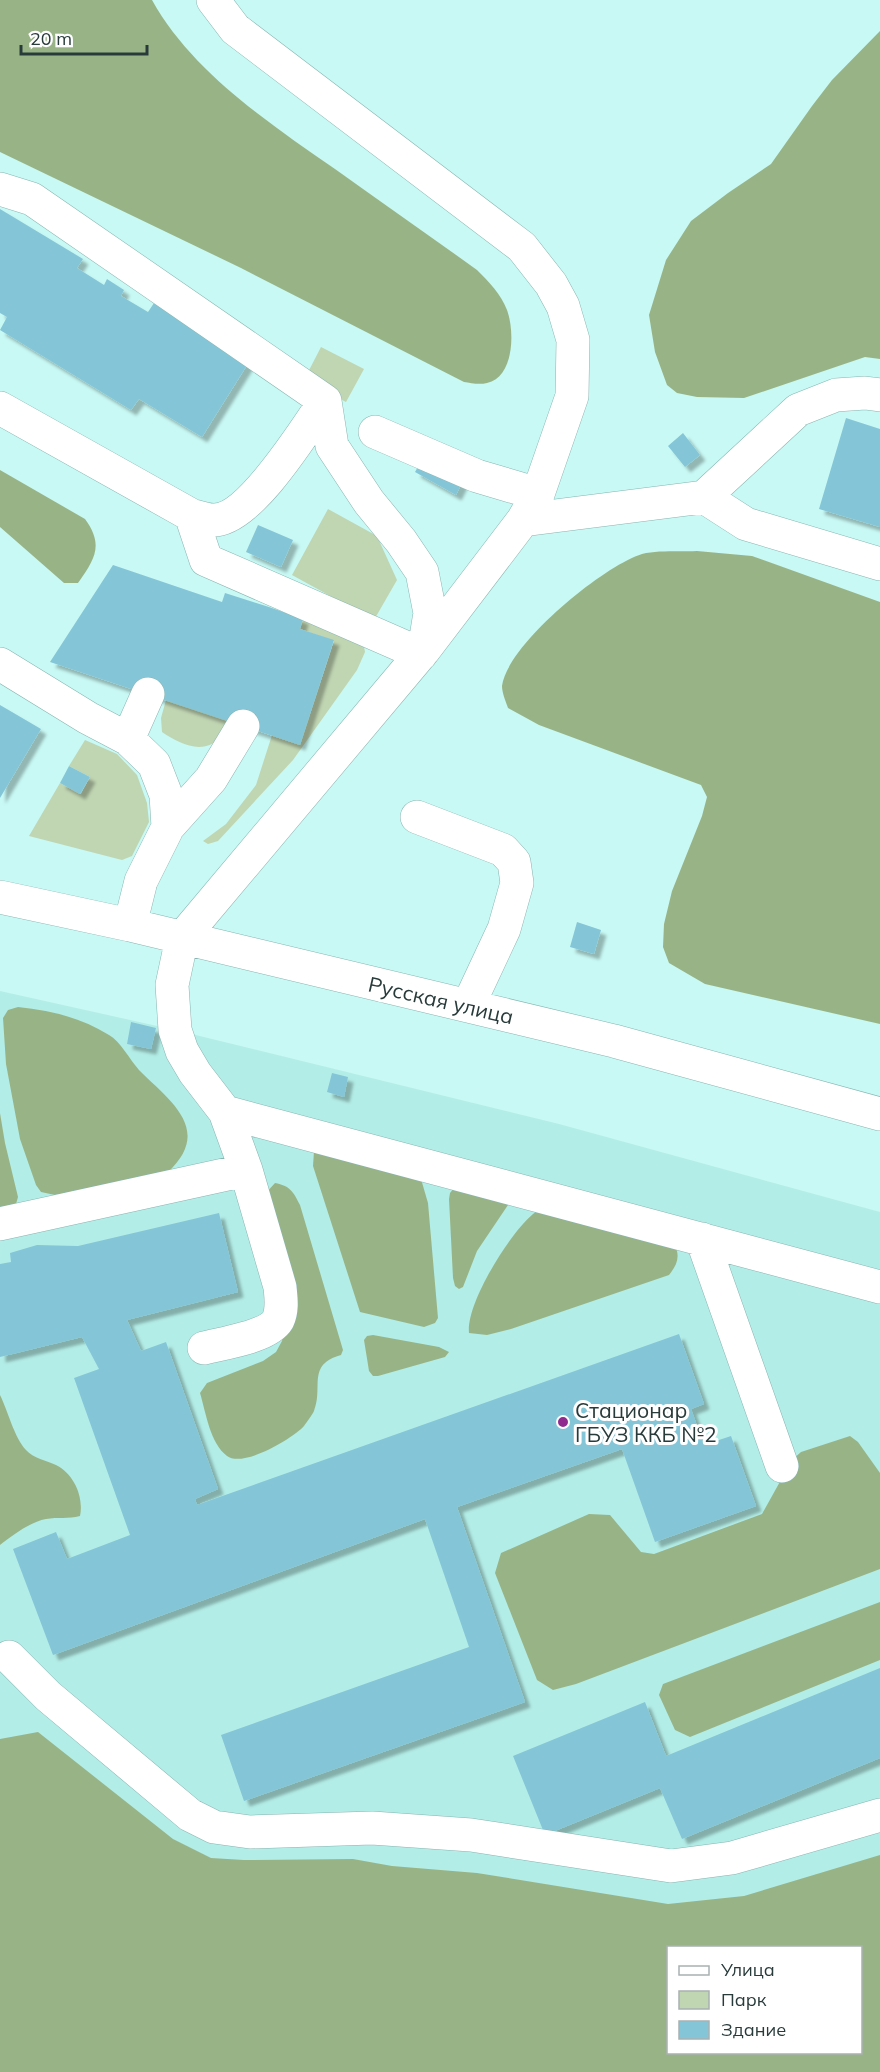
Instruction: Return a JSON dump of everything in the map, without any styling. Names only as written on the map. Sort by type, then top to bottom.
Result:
[{"type":"street","points":[[204,1347],[266,1331],[277,1320],[282,1305],[280,1287],[246,1170],[225,1112],[195,1073],[182,1051],[175,1030],[172,984],[182,938],[422,652],[530,507],[572,396],[573,340],[563,306],[550,284],[522,247],[235,29],[213,0]]},
{"type":"street","points":[[0,189],[32,199],[326,401],[332,446],[369,502],[401,541],[422,572],[430,613],[422,652]]},
{"type":"street","points":[[704,497],[798,410],[836,395],[865,393],[880,395]]},
{"type":"street","points":[[0,408],[191,515],[215,520],[235,511],[257,494],[273,476],[326,401]]},
{"type":"street","points":[[375,432],[477,476],[530,507],[704,497],[746,524],[880,564]]},
{"type":"street","points":[[191,515],[206,560],[422,652]]},
{"type":"street","points":[[0,664],[88,718],[128,739],[154,764],[166,795],[168,827]]},
{"type":"street","points":[[128,739],[148,694]]},
{"type":"street","points":[[129,926],[141,881],[168,827],[211,779],[243,726]]},
{"type":"street","points":[[417,817],[503,850],[514,862],[517,883],[504,929],[468,1006]]},
{"type":"street","name":"Русская улица","points":[[0,897],[614,1041],[880,1114]]},
{"type":"street","points":[[225,1112],[880,1287]]},
{"type":"street","points":[[0,1224],[246,1170]]},
{"type":"street","points":[[702,1239],[782,1466]]},
{"type":"street","points":[[9,1657],[48,1696],[190,1815],[214,1827],[250,1832],[372,1828],[471,1835],[671,1866],[732,1858],[880,1815]]},
{"type":"shaded area","points":[[0,991],[175,1030],[559,1124],[880,1212],[880,1955],[862,1949],[862,1946],[667,1946],[667,1948],[0,2015]]},
{"type":"green space","points":[[0,0],[152,0],[188,50],[234,94],[284,133],[477,270],[486,279],[501,299],[510,319],[510,352],[503,372],[496,379],[487,383],[464,382],[241,268],[0,152]]},
{"type":"green space","points":[[880,31],[880,359],[865,357],[744,398],[697,397],[677,393],[667,385],[655,352],[649,315],[666,260],[691,221],[771,164],[832,80]]},
{"type":"green space","points":[[321,347],[364,369],[346,402],[304,380]]},
{"type":"green space","points":[[0,470],[85,519],[91,528],[96,544],[93,559],[78,583],[64,583],[0,527]]},
{"type":"green space","points":[[328,509],[377,536],[397,580],[374,620],[292,575]]},
{"type":"green space","points":[[697,551],[752,556],[880,602],[880,1024],[705,984],[669,963],[663,947],[664,924],[672,891],[702,816],[707,797],[701,785],[539,725],[508,708],[502,686],[508,669],[520,650],[559,609],[604,574],[625,561],[648,553]]},
{"type":"green space","points":[[303,619],[363,641],[365,652],[357,670],[293,760],[218,841],[208,844],[203,841],[226,824],[256,785],[272,735],[300,744],[334,641],[300,629]]},
{"type":"green space","points":[[166,700],[227,720],[219,738],[206,746],[198,747],[175,740],[162,732],[161,718]]},
{"type":"green space","points":[[85,740],[117,754],[137,775],[147,803],[149,822],[132,856],[122,860],[29,836],[60,783],[81,794],[90,777],[69,766]]},
{"type":"green space","points":[[18,1007],[65,1016],[109,1035],[121,1046],[139,1070],[174,1105],[187,1130],[187,1143],[181,1158],[167,1173],[55,1195],[41,1192],[36,1185],[20,1139],[6,1064],[3,1018],[8,1010]]},
{"type":"green space","points":[[0,1113],[18,1197],[16,1204],[0,1209]]},
{"type":"green space","points":[[314,1151],[421,1179],[428,1203],[438,1318],[435,1323],[424,1327],[360,1312],[313,1166]]},
{"type":"green space","points":[[275,1183],[290,1190],[300,1205],[343,1350],[341,1355],[330,1359],[323,1365],[318,1378],[317,1402],[314,1411],[298,1432],[267,1450],[234,1459],[227,1456],[216,1443],[200,1393],[207,1383],[263,1361],[276,1352],[282,1341],[287,1319],[265,1194]]},
{"type":"green space","points":[[454,1188],[507,1202],[508,1205],[477,1251],[463,1287],[459,1289],[455,1286],[453,1278],[449,1199]]},
{"type":"green space","points":[[545,1208],[674,1244],[678,1256],[676,1264],[669,1275],[511,1329],[487,1335],[469,1333],[474,1304],[491,1269],[524,1223],[534,1213]]},
{"type":"green space","points":[[373,1335],[439,1347],[449,1352],[445,1357],[373,1376],[369,1371],[364,1340],[367,1336]]},
{"type":"green space","points":[[0,1395],[22,1445],[32,1455],[56,1465],[68,1474],[79,1494],[81,1509],[80,1516],[50,1518],[34,1523],[0,1545]]},
{"type":"green space","points":[[850,1436],[858,1442],[880,1473],[880,1569],[576,1684],[553,1690],[537,1680],[495,1573],[501,1553],[589,1514],[610,1515],[641,1552],[654,1554],[762,1514],[792,1460],[801,1452]]},
{"type":"green space","points":[[880,1602],[880,1660],[690,1737],[675,1730],[659,1695],[663,1684]]},
{"type":"green space","points":[[38,1732],[173,1839],[211,1858],[353,1859],[392,1866],[477,1873],[668,1904],[744,1896],[880,1855],[880,2072],[0,2072],[0,1739]]},
{"type":"building","points":[[0,209],[83,259],[77,268],[104,285],[107,279],[124,290],[121,296],[148,312],[154,303],[249,362],[202,437],[139,399],[131,410],[0,330],[7,317],[0,313]]},
{"type":"building","points":[[846,418],[880,429],[880,527],[819,509]]},
{"type":"building","points":[[683,433],[700,455],[685,467],[668,446]]},
{"type":"building","points":[[423,458],[463,481],[456,495],[415,472]]},
{"type":"building","points":[[258,525],[293,540],[281,567],[246,552]]},
{"type":"building","points":[[113,565],[222,602],[225,593],[269,607],[303,619],[300,629],[334,640],[300,745],[50,662]]},
{"type":"building","points":[[0,705],[41,729],[0,798]]},
{"type":"building","points":[[69,766],[90,777],[80,794],[60,783]]},
{"type":"building","points":[[577,922],[601,930],[594,954],[570,947]]},
{"type":"building","points":[[131,1022],[156,1028],[151,1049],[127,1044]]},
{"type":"building","points":[[332,1073],[348,1077],[344,1097],[327,1092]]},
{"type":"building","name":"Стационар ГБУЗ ККБ №2","points":[[219,1213],[238,1292],[127,1320],[141,1351],[166,1342],[218,1489],[195,1499],[197,1505],[679,1334],[704,1404],[691,1409],[704,1445],[731,1436],[756,1506],[655,1542],[622,1449],[457,1507],[525,1702],[244,1801],[221,1735],[469,1647],[425,1519],[53,1655],[13,1549],[56,1532],[67,1559],[130,1535],[74,1378],[99,1369],[82,1337],[0,1357],[0,1264],[11,1262],[10,1253],[37,1245],[78,1246]]},
{"type":"building","points":[[880,1668],[880,1758],[682,1839],[660,1788],[545,1835],[513,1756],[645,1702],[666,1756]]},
{"type":"place","name":"Стационар ГБУЗ ККБ №2","points":[[563,1422]]}]
